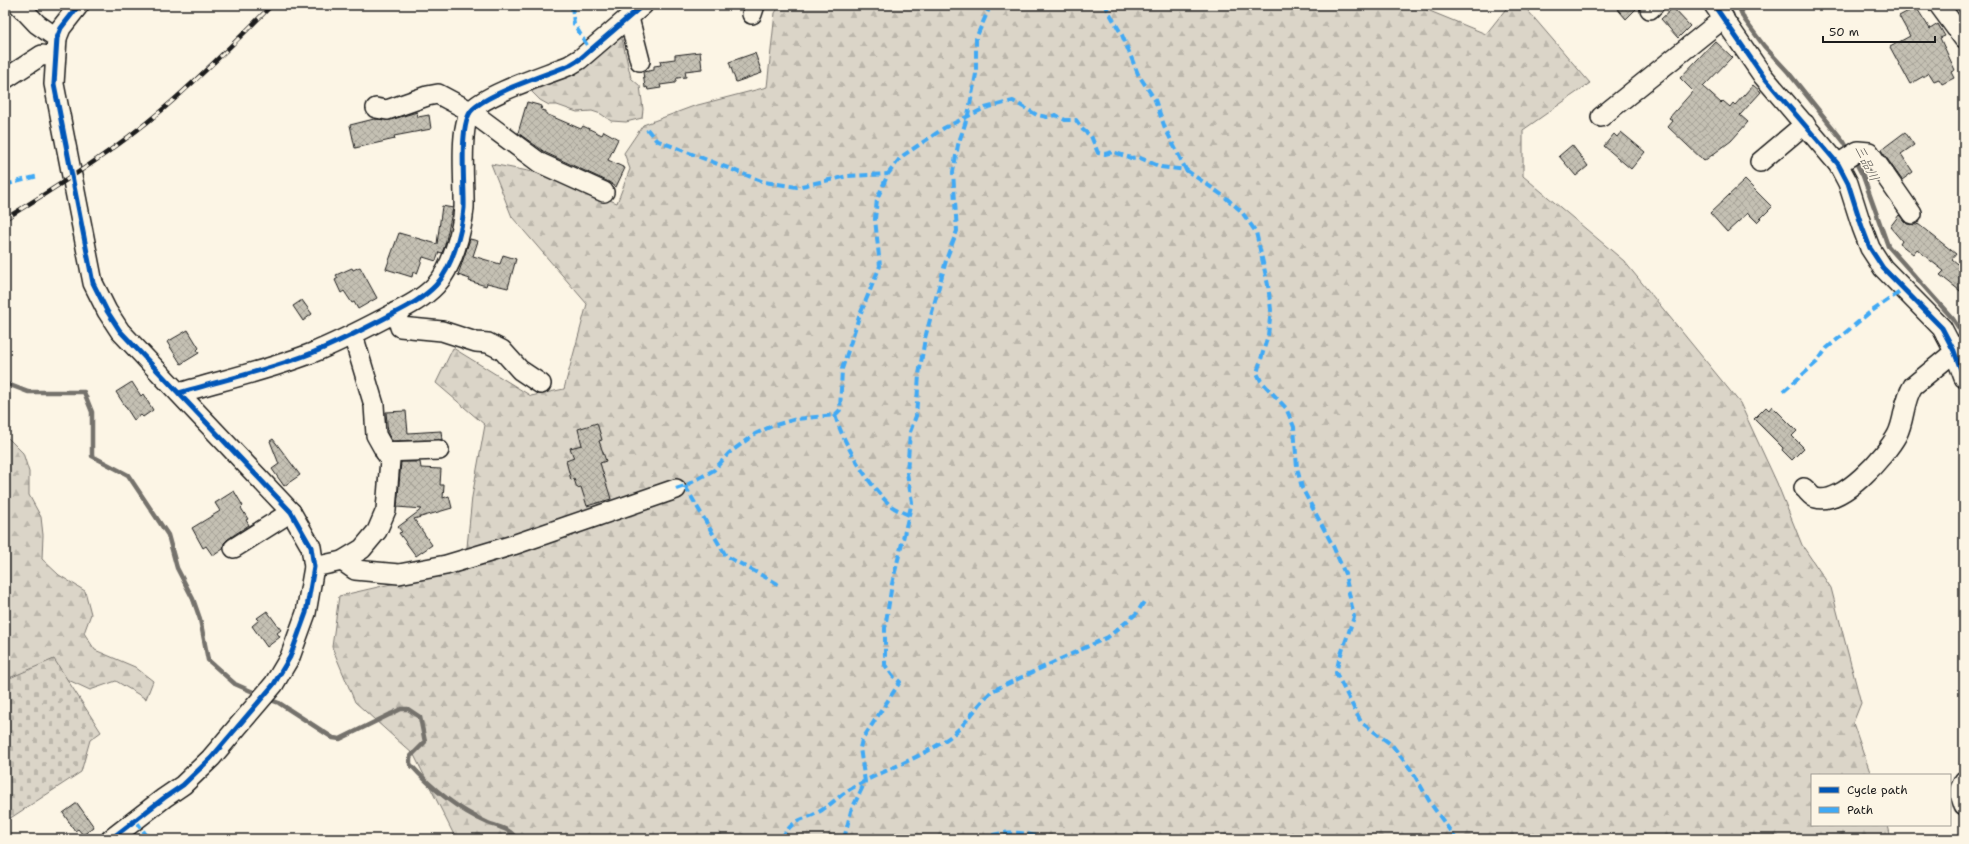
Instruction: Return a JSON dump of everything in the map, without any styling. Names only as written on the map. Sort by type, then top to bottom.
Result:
[{"type":"street","points":[[19,5],[37,24],[56,48]]},
{"type":"street","points":[[79,5],[61,28],[56,48],[54,84],[93,283],[107,311],[120,331],[291,512],[311,547],[314,567],[306,613],[290,657],[274,684],[242,724],[183,786],[164,798],[111,839]]},
{"type":"street","points":[[179,393],[275,366],[311,353],[353,335],[426,295],[438,283],[454,251],[459,236],[464,208],[465,122],[470,111],[488,98],[570,65],[580,59],[643,5]]},
{"type":"street","points":[[1939,5],[1964,39]]},
{"type":"street","points":[[1601,116],[1719,12],[1763,76],[1805,124],[1847,159],[1848,183],[1870,248],[1883,268],[1961,346],[1964,378]]},
{"type":"street","points":[[629,18],[640,61]]},
{"type":"street","points":[[5,79],[42,55],[56,48]]},
{"type":"street","points":[[376,108],[387,110],[427,96],[438,94],[470,111],[540,163],[604,192]]},
{"type":"street","points":[[1760,162],[1805,124]]},
{"type":"street","points":[[1847,159],[1869,152],[1912,214]]},
{"type":"street","points":[[396,312],[400,327],[442,331],[476,342],[488,343],[502,350],[520,370],[541,384]]},
{"type":"street","points":[[314,567],[342,561],[362,549],[377,531],[386,510],[390,460],[376,435],[374,405],[353,335]]},
{"type":"street","points":[[1804,488],[1814,498],[1823,499],[1839,495],[1856,482],[1879,460],[1898,434],[1908,394],[1913,386],[1961,346]]},
{"type":"street","points":[[385,452],[439,450]]},
{"type":"street","points":[[342,561],[355,570],[398,574],[446,565],[513,545],[676,489]]},
{"type":"street","points":[[234,548],[291,512]]},
{"type":"street","points":[[1964,781],[1959,791],[1964,806]]},
{"type":"green space","points":[[780,5],[1415,5],[1486,34],[1509,5],[1523,5],[1590,83],[1523,130],[1523,176],[1624,261],[1740,403],[1777,483],[1802,545],[1831,588],[1861,703],[1853,723],[1871,774],[1811,774],[1811,826],[1888,826],[1891,839],[456,839],[414,755],[355,702],[332,647],[339,596],[465,567],[472,497],[485,425],[436,383],[453,348],[531,396],[564,389],[587,304],[512,217],[491,164],[544,174],[617,203],[630,169],[624,153],[643,125],[694,106],[767,87],[775,13]]},
{"type":"green space","points":[[614,38],[622,39],[631,78],[640,86],[643,109],[642,118],[626,122],[611,121],[601,114],[592,111],[577,112],[557,105],[549,105],[540,100],[532,92],[536,84]]},
{"type":"green space","points":[[5,435],[23,453],[29,472],[29,495],[41,517],[43,535],[42,559],[59,575],[85,591],[91,614],[84,633],[95,650],[135,667],[153,681],[146,699],[116,681],[90,690],[53,673],[27,685],[5,674]]},
{"type":"green space","points":[[54,659],[101,732],[90,740],[81,772],[9,819],[5,812],[5,680]]},
{"type":"building","points":[[1614,5],[1640,5],[1626,19]]},
{"type":"building","points":[[1916,7],[1930,29],[1938,24],[1945,36],[1940,38],[1955,70],[1951,72],[1954,78],[1942,84],[1939,79],[1934,81],[1929,73],[1910,84],[1890,47],[1910,36],[1899,16]]},
{"type":"building","points":[[1673,8],[1690,26],[1678,38],[1661,19]]},
{"type":"building","points":[[1715,41],[1732,57],[1703,87],[1721,103],[1723,101],[1730,107],[1733,103],[1735,105],[1753,85],[1761,92],[1740,115],[1748,122],[1731,141],[1704,161],[1668,127],[1673,121],[1669,118],[1693,91],[1680,78]]},
{"type":"building","points":[[700,52],[702,69],[685,71],[686,77],[677,78],[675,83],[660,85],[661,88],[648,90],[647,87],[645,88],[643,72],[654,70],[654,66],[661,65],[660,61],[675,59],[675,55]]},
{"type":"building","points":[[755,53],[762,73],[736,82],[729,62]]},
{"type":"building","points":[[527,102],[542,106],[541,110],[546,111],[546,114],[581,129],[583,126],[602,135],[604,131],[618,139],[608,160],[625,168],[616,187],[609,182],[546,153],[518,133]]},
{"type":"building","points":[[417,112],[418,117],[429,115],[431,129],[394,136],[395,139],[355,148],[350,125],[374,119],[390,120]]},
{"type":"building","points":[[1621,132],[1645,152],[1631,169],[1604,146],[1614,134],[1617,137]]},
{"type":"building","points":[[1905,132],[1914,145],[1901,154],[1913,172],[1902,180],[1881,150]]},
{"type":"building","points":[[1572,145],[1588,166],[1576,176],[1559,156]]},
{"type":"building","points":[[1745,180],[1772,207],[1757,222],[1748,213],[1727,232],[1710,213]]},
{"type":"building","points":[[442,206],[453,208],[445,245],[442,253],[439,252],[436,261],[423,257],[417,274],[413,272],[412,277],[386,269],[399,233],[437,244]]},
{"type":"building","points":[[1899,215],[1907,224],[1918,224],[1956,254],[1952,259],[1964,269],[1964,294],[1940,275],[1944,271],[1917,249],[1913,254],[1900,244],[1902,241],[1890,227]]},
{"type":"building","points":[[470,239],[478,241],[473,256],[500,264],[503,255],[516,259],[508,288],[487,283],[486,286],[469,281],[470,279],[458,275]]},
{"type":"building","points":[[360,267],[377,298],[358,309],[344,291],[341,293],[335,280],[338,278],[336,275],[352,268],[353,270]]},
{"type":"building","points":[[302,300],[312,314],[303,321],[293,306]]},
{"type":"building","points":[[188,330],[199,348],[197,350],[199,353],[181,364],[167,342]]},
{"type":"building","points":[[132,382],[141,396],[143,394],[153,410],[143,417],[141,415],[134,420],[116,392]]},
{"type":"building","points":[[1772,406],[1797,431],[1792,436],[1804,448],[1792,460],[1782,450],[1783,448],[1754,419],[1766,407],[1769,410]]},
{"type":"building","points":[[406,411],[408,433],[441,431],[442,440],[392,441],[388,434],[386,412]]},
{"type":"building","points":[[597,423],[602,440],[599,441],[606,461],[600,463],[611,499],[587,506],[581,487],[577,488],[574,479],[571,480],[566,461],[574,458],[570,448],[582,445],[578,429]]},
{"type":"building","points":[[273,439],[300,475],[284,486],[272,469],[279,464],[270,441]]},
{"type":"building","points":[[401,462],[420,462],[421,468],[441,469],[440,485],[444,485],[443,498],[449,496],[452,508],[414,519],[432,545],[416,556],[399,533],[402,532],[398,527],[422,509],[397,507]]},
{"type":"building","points":[[234,491],[243,506],[241,508],[248,519],[246,520],[249,525],[228,539],[224,543],[223,549],[213,556],[206,546],[203,548],[192,528],[220,511],[215,503]]},
{"type":"building","points":[[267,611],[281,630],[277,633],[280,637],[267,647],[252,626],[259,620],[257,618]]},
{"type":"building","points":[[77,803],[94,827],[83,835],[78,829],[75,831],[63,813]]},
{"type":"waterway","name":"三品川","points":[[1738,5],[1744,19],[1764,46],[1788,72],[1844,142],[1849,151]]},
{"type":"waterway","name":"三品川","points":[[1854,159],[1863,176],[1888,246],[1953,319],[1964,336]]},
{"type":"waterway","points":[[5,383],[28,392],[84,392],[92,412],[92,456],[128,475],[168,535],[177,568],[193,599],[200,619],[208,660],[235,684],[260,695]]},
{"type":"waterway","points":[[268,699],[279,703],[333,738],[340,739],[401,709],[408,709],[420,717],[425,742],[410,757],[410,764],[427,782],[455,805],[488,823],[508,831],[516,839]]},
{"type":"railway","points":[[5,219],[86,167],[144,125],[204,72],[272,5]]},
{"type":"marked path","points":[[572,5],[574,24],[590,50]]},
{"type":"marked path","points":[[844,839],[851,811],[865,782],[860,748],[862,740],[900,682],[893,676],[885,665],[885,628],[892,584],[912,502],[907,473],[910,432],[916,416],[919,375],[925,338],[947,257],[957,231],[953,172],[958,145],[968,115],[976,74],[976,38],[988,11],[989,5]]},
{"type":"marked path","points":[[676,489],[685,486],[714,470],[729,453],[755,434],[772,426],[796,419],[835,415],[840,410],[842,369],[859,317],[880,266],[875,219],[877,199],[888,174],[901,157],[944,128],[985,108],[1013,101],[1037,115],[1047,117],[1056,115],[1065,120],[1076,120],[1083,130],[1091,136],[1098,153],[1105,154],[1113,152],[1131,158],[1138,157],[1161,167],[1186,170],[1165,128],[1155,100],[1138,74],[1122,35],[1105,5]]},
{"type":"marked path","points":[[647,129],[656,140],[764,182],[797,187],[848,176],[888,174]]},
{"type":"marked path","points":[[1186,170],[1225,197],[1241,211],[1256,232],[1268,285],[1271,310],[1268,335],[1257,373],[1261,381],[1286,408],[1294,427],[1297,468],[1302,488],[1333,546],[1345,574],[1354,617],[1336,673],[1361,722],[1392,745],[1412,771],[1431,804],[1456,839]]},
{"type":"marked path","points":[[5,185],[38,176]]},
{"type":"marked path","points":[[1784,391],[1817,362],[1827,348],[1869,313],[1903,290]]},
{"type":"marked path","points":[[835,415],[850,450],[873,486],[892,506],[909,515]]},
{"type":"marked path","points":[[685,486],[726,556],[778,584]]},
{"type":"marked path","points":[[781,839],[786,831],[799,820],[822,810],[850,789],[876,775],[922,754],[951,736],[992,691],[1108,637],[1137,613],[1145,600]]},
{"type":"marked path","points":[[136,821],[149,839]]},
{"type":"marked path","points":[[981,839],[1007,833],[1023,833],[1050,839]]},
{"type":"cycle path","points":[[79,5],[61,28],[57,38],[54,84],[93,283],[107,311],[120,331],[291,512],[311,547],[314,567],[306,613],[290,657],[274,684],[211,758],[183,785],[111,839]]},
{"type":"cycle path","points":[[179,393],[263,370],[312,353],[348,337],[397,312],[418,300],[436,285],[447,269],[455,249],[461,227],[464,208],[463,156],[465,128],[472,110],[491,97],[570,65],[580,59],[643,5]]},
{"type":"cycle path","points":[[1714,5],[1763,76],[1838,164],[1848,183],[1870,248],[1883,268],[1942,328],[1954,351],[1964,378]]}]
